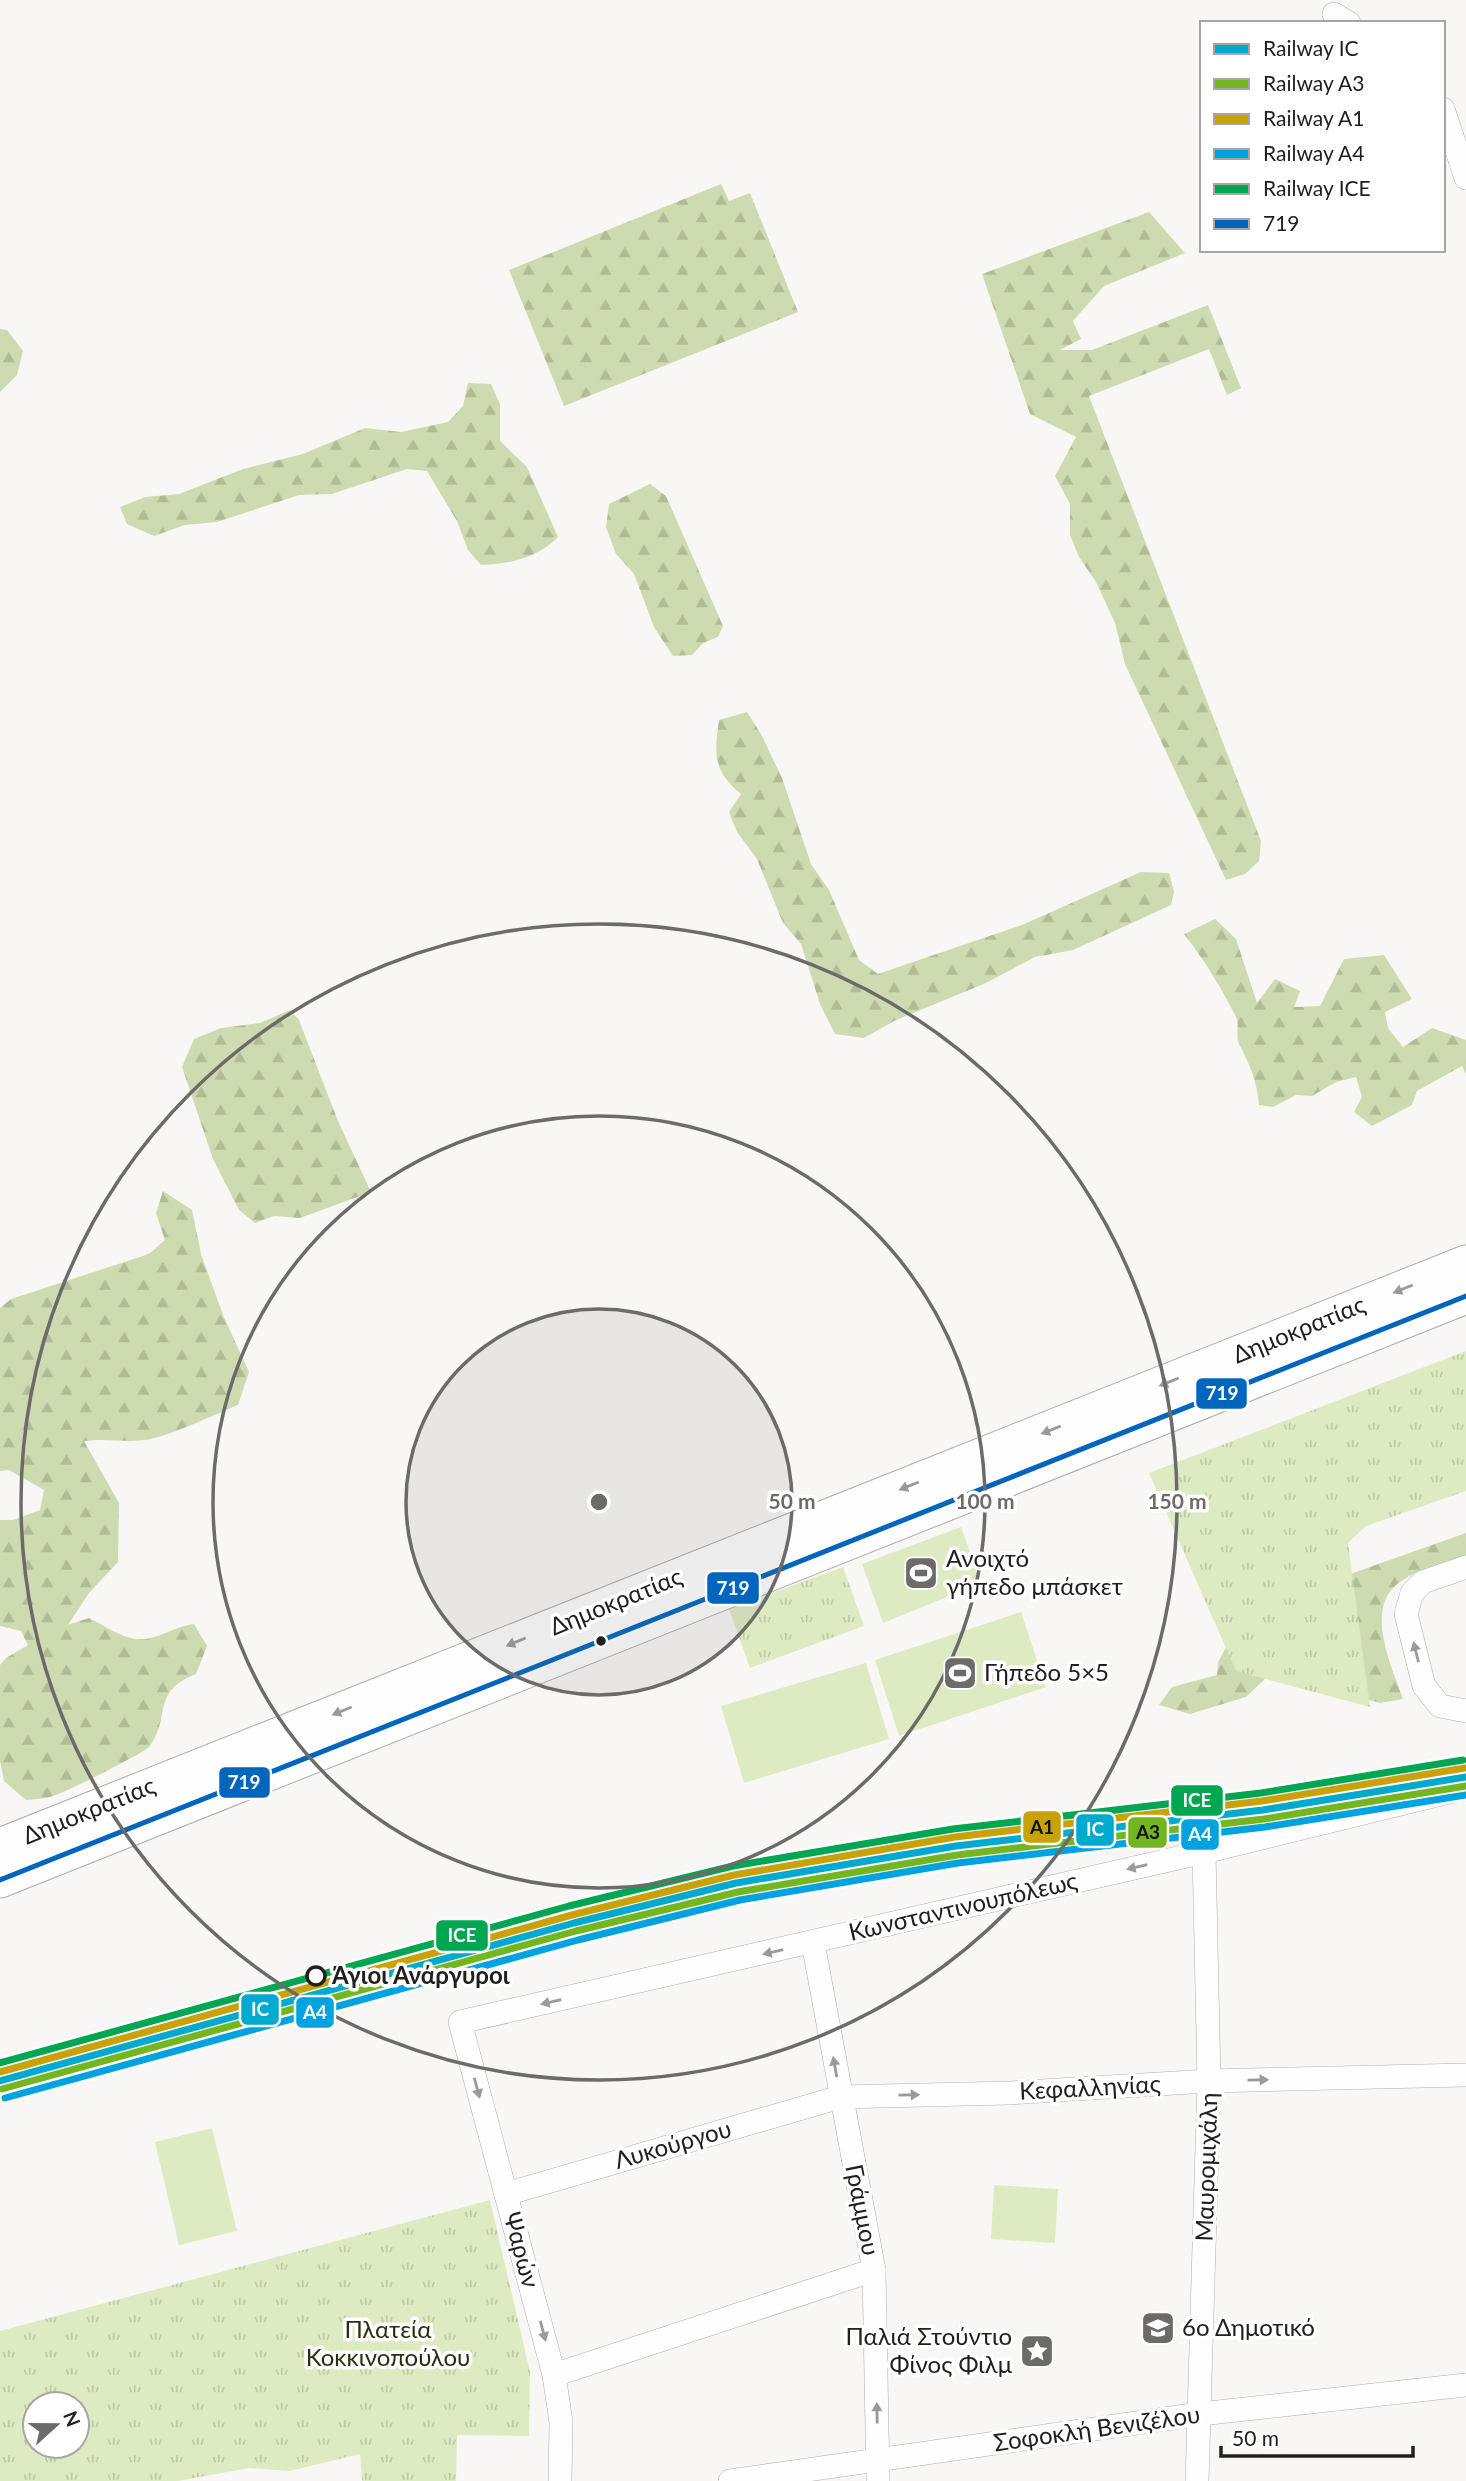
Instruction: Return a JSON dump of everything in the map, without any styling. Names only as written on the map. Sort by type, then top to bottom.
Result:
[{"type":"main road","name":"Δημοκρατίας","points":[[0,1846],[1466,1263]]},
{"type":"main road","name":"Δημοκρατίας","points":[[0,1880],[1466,1296]]},
{"type":"street","points":[[1445,113],[1462,150],[1466,178]]},
{"type":"street","points":[[1466,1567],[1423,1582],[1412,1593],[1406,1614],[1424,1686],[1440,1706],[1466,1711]]},
{"type":"street","name":"Κωνσταντινουπόλεως","points":[[460,2022],[1204,1853],[1466,1788]]},
{"type":"street","name":"Μαυρομιχάλη","points":[[1197,2481],[1209,2081],[1204,1853]]},
{"type":"street","name":"Γράμμου","points":[[813,1943],[874,2270],[878,2471]]},
{"type":"street","name":"Ψαρών","points":[[460,2022],[554,2375],[561,2422],[560,2481]]},
{"type":"street","name":"Κεφαλληνίας","points":[[840,2097],[1009,2093],[1209,2081],[1466,2076]]},
{"type":"street","name":"Λυκούργου","points":[[506,2194],[840,2097]]},
{"type":"street","points":[[554,2375],[874,2270]]},
{"type":"street","name":"Σοφοκλή Βενιζέλου","points":[[730,2481],[878,2471],[1200,2414],[1466,2385]]},
{"type":"green space","points":[[721,184],[729,201],[750,193],[798,312],[564,406],[509,270]]},
{"type":"green space","points":[[1149,212],[1185,253],[1104,286],[1073,321],[1081,339],[1060,350],[1092,350],[1208,305],[1241,388],[1227,395],[1209,349],[1089,396],[1261,841],[1259,861],[1245,874],[1226,880],[1125,664],[1115,623],[1070,535],[1070,504],[1055,476],[1076,437],[1030,414],[982,274]]},
{"type":"green space","points":[[0,329],[7,330],[23,351],[17,375],[0,392]]},
{"type":"green space","points":[[468,383],[491,384],[500,404],[500,441],[527,467],[558,537],[532,555],[481,565],[468,550],[457,521],[427,471],[407,469],[332,494],[299,495],[217,522],[185,525],[154,536],[127,524],[120,507],[145,497],[179,494],[243,469],[303,454],[365,428],[401,432],[448,422],[463,406]]},
{"type":"green space","points":[[650,484],[666,496],[723,626],[718,637],[703,643],[692,655],[673,656],[654,627],[634,574],[616,554],[606,527],[609,504]]},
{"type":"green space","points":[[747,712],[782,778],[811,864],[829,890],[859,960],[878,974],[1022,925],[1141,872],[1169,873],[1174,892],[1171,905],[1073,950],[1035,957],[986,983],[894,1021],[864,1038],[835,1034],[820,1004],[801,944],[783,923],[757,859],[737,832],[729,812],[741,794],[720,769],[716,752],[719,720]]},
{"type":"green space","points":[[1215,919],[1236,939],[1257,1003],[1275,979],[1300,991],[1294,1007],[1320,1006],[1344,959],[1384,955],[1412,999],[1385,1012],[1388,1028],[1403,1047],[1432,1028],[1466,1040],[1466,1074],[1462,1066],[1417,1091],[1412,1105],[1372,1126],[1354,1112],[1362,1097],[1356,1077],[1336,1082],[1312,1096],[1296,1095],[1273,1107],[1259,1105],[1257,1088],[1238,1041],[1236,1017],[1212,974],[1184,934]]},
{"type":"green space","points":[[290,1010],[299,1020],[338,1121],[371,1192],[300,1218],[274,1216],[255,1223],[239,1210],[213,1159],[182,1067],[194,1039],[221,1028],[260,1023]]},
{"type":"green space","points":[[163,1191],[192,1210],[201,1254],[223,1315],[249,1372],[238,1405],[191,1425],[144,1440],[84,1441],[119,1503],[118,1562],[89,1593],[68,1625],[89,1618],[124,1636],[146,1639],[194,1624],[207,1646],[196,1674],[182,1681],[167,1697],[160,1725],[149,1747],[60,1794],[26,1800],[4,1781],[0,1761],[0,1665],[6,1658],[28,1645],[21,1631],[0,1626],[0,1520],[13,1520],[40,1510],[44,1490],[9,1470],[0,1471],[0,1308],[11,1299],[149,1254],[165,1240],[156,1213]]},
{"type":"green space","points":[[1466,1351],[1466,1491],[1366,1526],[1348,1543],[1370,1707],[1236,1671],[1149,1473]]},
{"type":"green space","name":"Ανοιχτό γήπεδο μπάσκετ","points":[[961,1527],[981,1583],[883,1623],[862,1564]]},
{"type":"green space","points":[[1466,1533],[1466,1555],[1407,1577],[1389,1593],[1383,1606],[1382,1622],[1387,1655],[1403,1699],[1380,1703],[1295,1679],[1265,1679],[1246,1697],[1190,1714],[1159,1705],[1172,1687],[1217,1675],[1218,1662],[1239,1624],[1274,1601]]},
{"type":"green space","points":[[843,1567],[864,1626],[750,1668],[729,1609]]},
{"type":"green space","name":"Γήπεδο 5×5","points":[[1021,1612],[1046,1687],[899,1736],[875,1660]]},
{"type":"green space","points":[[866,1663],[889,1739],[744,1783],[721,1706]]},
{"type":"green space","points":[[212,2128],[237,2231],[179,2245],[155,2142]]},
{"type":"green space","points":[[994,2185],[1058,2189],[1055,2243],[991,2239]]},
{"type":"green space","name":"Πλατεία Κοκκινοπούλου","points":[[490,2200],[530,2372],[529,2436],[457,2435],[456,2481],[362,2481],[360,2454],[290,2471],[249,2468],[178,2481],[0,2481],[0,2331]]},
{"type":"rail line","name":"ICE","points":[[0,2063],[569,1906],[733,1866],[953,1829],[1261,1793],[1463,1760]]},
{"type":"rail line","name":"A1","points":[[0,2072],[572,1915],[734,1875],[955,1837],[1262,1801],[1465,1768]]},
{"type":"rail line","name":"IC","points":[[0,2081],[574,1923],[736,1883],[956,1846],[1263,1810],[1466,1777]]},
{"type":"rail line","name":"A3","points":[[2,2089],[576,1931],[738,1892],[957,1855],[1264,1819],[1466,1786]]},
{"type":"rail line","name":"A4","points":[[5,2098],[578,1940],[740,1900],[958,1863],[1265,1827],[1466,1795]]},
{"type":"transit line","name":"719","points":[[0,1880],[1466,1296]]},
{"type":"place","name":"Ανοιχτό γήπεδο μπάσκετ","points":[[921,1573]]},
{"type":"place","name":"Γήπεδο 5×5","points":[[960,1673]]},
{"type":"place","name":"Άγιοι Ανάργυροι","points":[[316,1976]]},
{"type":"place","name":"6ο Δημοτικό","points":[[1158,2328]]},
{"type":"place","name":"Παλιά Στούντιο Φίνος Φιλμ","points":[[1037,2351]]}]
